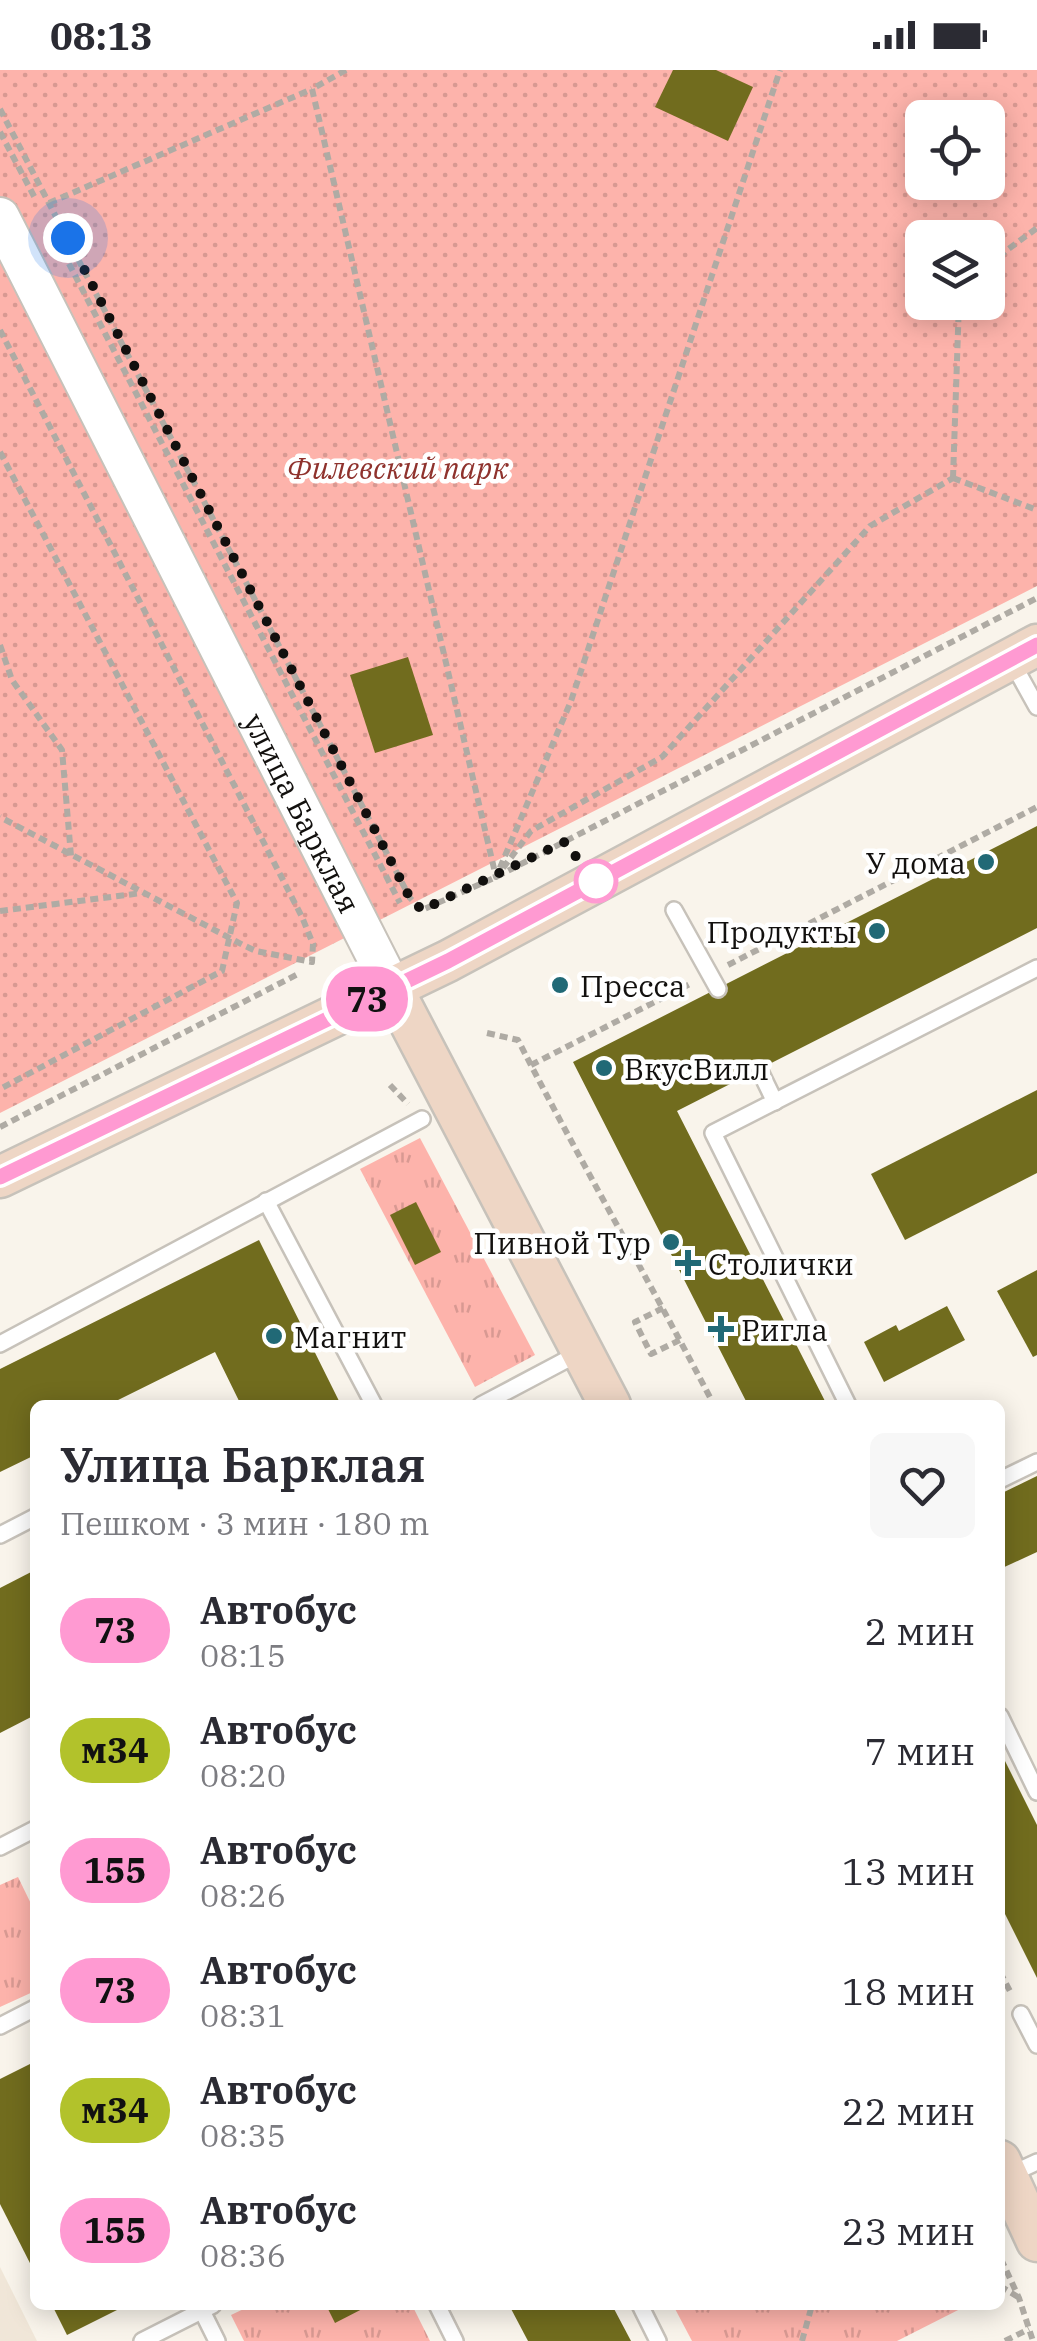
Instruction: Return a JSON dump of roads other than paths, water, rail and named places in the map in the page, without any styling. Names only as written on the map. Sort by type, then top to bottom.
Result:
[{"type":"main road","points":[[0,1177],[448,961],[1024,652]]},
{"type":"main road","name":"улица Барклая","points":[[392,986],[607,1400]]},
{"type":"main road","points":[[1015,2166],[1037,2241]]},
{"type":"street","name":"улица Барклая","points":[[0,217],[392,986]]},
{"type":"lane","points":[[1024,652],[1037,707]]},
{"type":"lane","points":[[674,910],[714,981]]},
{"type":"lane","points":[[846,1400],[713,1133],[1037,968]]},
{"type":"lane","points":[[758,1070],[776,1102]]},
{"type":"lane","points":[[0,1344],[422,1119]]},
{"type":"lane","points":[[266,1201],[371,1400]]},
{"type":"lane","points":[[490,1400],[581,1352]]},
{"type":"lane","points":[[1005,1478],[1037,1462]]},
{"type":"lane","points":[[0,1534],[30,1519]]},
{"type":"lane","points":[[1005,1726],[1037,1792]]},
{"type":"lane","points":[[0,1847],[30,1832]]},
{"type":"lane","points":[[0,2026],[30,2011]]},
{"type":"lane","points":[[1021,2014],[1037,2045]]},
{"type":"lane","points":[[142,2341],[199,2310]]},
{"type":"lane","points":[[206,2310],[218,2341]]},
{"type":"lane","points":[[439,2310],[455,2341]]},
{"type":"lane","points":[[642,2310],[658,2341]]},
{"type":"place","name":"У дома","points":[[986,862]]},
{"type":"place","name":"Продукты","points":[[877,931]]},
{"type":"place","name":"Пресса","points":[[560,985]]},
{"type":"place","name":"ВкусВилл","points":[[604,1068]]},
{"type":"place","name":"Пивной Тур","points":[[671,1242]]},
{"type":"place","name":"Столички","points":[[688,1263]]},
{"type":"place","name":"Ригла","points":[[721,1329]]},
{"type":"place","name":"Магнит","points":[[274,1336]]},
{"type":"park label","name":"Филевский парк","points":[[398,467]]}]
